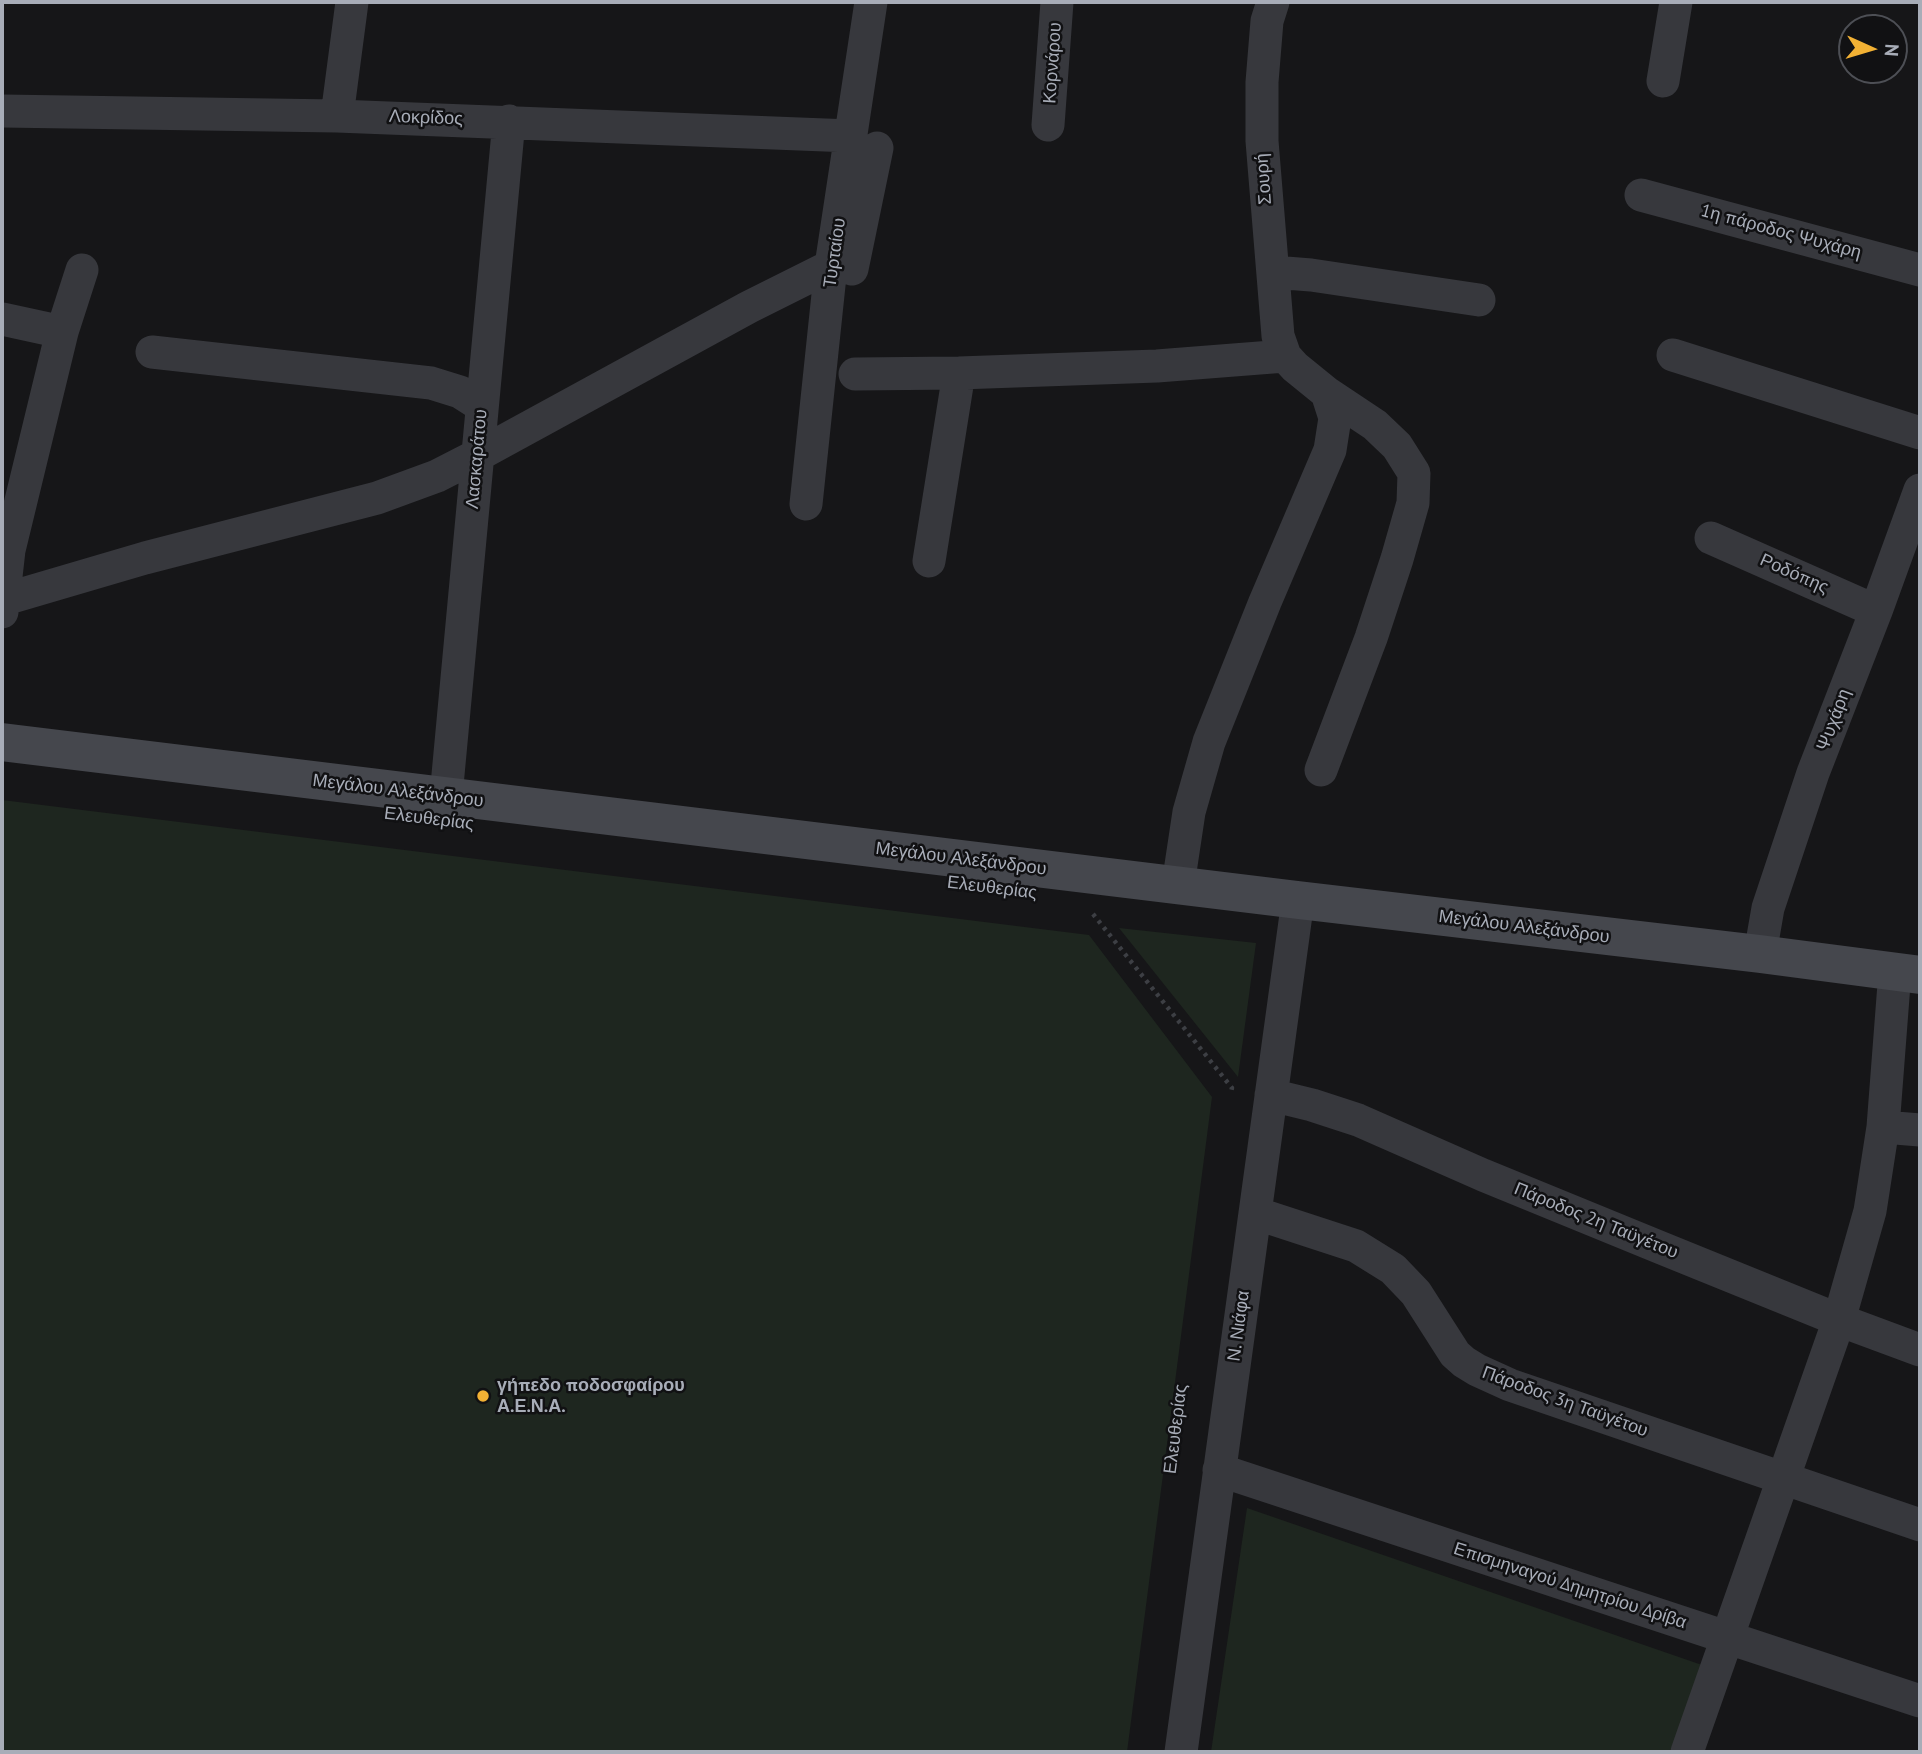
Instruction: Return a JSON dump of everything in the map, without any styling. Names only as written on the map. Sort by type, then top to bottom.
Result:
[{"type":"street","points":[[338,116],[352,2]]},
{"type":"street","name":"Τυρταίου","points":[[806,504],[831,266],[864,142],[871,2]]},
{"type":"street","name":"Κορνάρου","points":[[1048,125],[1057,2]]},
{"type":"street","name":"Σουρή","points":[[1273,2],[1267,21],[1262,82],[1262,141],[1278,336],[1285,356]]},
{"type":"street","points":[[1663,82],[1676,2]]},
{"type":"street","name":"Λοκρίδος","points":[[2,111],[509,121],[864,142]]},
{"type":"street","name":"Λασκαράτου","points":[[446,796],[509,121]]},
{"type":"street","points":[[827,321],[853,267],[864,142]]},
{"type":"street","name":"1η πάροδος Ψυχάρη","points":[[1641,195],[1920,270]]},
{"type":"street","points":[[2,600],[145,558],[377,498],[438,475],[478,456],[749,307],[831,266]]},
{"type":"street","points":[[2,612],[9,551],[62,332],[82,270]]},
{"type":"street","points":[[1273,272],[1311,275],[1479,300]]},
{"type":"street","points":[[2,319],[62,332]]},
{"type":"street","points":[[152,352],[431,383],[460,392],[482,406]]},
{"type":"street","points":[[1673,355],[1920,433]]},
{"type":"street","points":[[855,374],[1157,366],[1285,356],[1295,368],[1327,393],[1375,425],[1397,446],[1414,472],[1413,502],[1371,638],[1321,770]]},
{"type":"street","points":[[929,561],[959,373]]},
{"type":"street","points":[[1178,885],[1189,812],[1209,742],[1330,450],[1335,418],[1327,393]]},
{"type":"street","name":"Ψυχάρη","points":[[1760,954],[1768,908],[1809,786],[1877,611],[1920,490]]},
{"type":"street","name":"Ροδόπης","points":[[1712,538],[1877,611]]},
{"type":"street","name":"Μεγάλου Αλεξάνδρου","points":[[2,742],[1908,973]]},
{"type":"street","name":"Ν. Νιάφα","points":[[1181,1752],[1298,900]]},
{"type":"street","points":[[1687,1752],[1839,1320],[1870,1211],[1908,973]]},
{"type":"street","name":"Πάροδος 2η Ταϋγέτου","points":[[1271,1095],[1311,1104],[1358,1121],[1483,1175],[1839,1320],[1920,1350]]},
{"type":"street","points":[[1883,1127],[1920,1130]]},
{"type":"street","name":"Πάροδος 3η Ταϋγέτου","points":[[1255,1213],[1356,1246],[1393,1269],[1416,1293],[1455,1354],[1477,1370],[1510,1385],[1920,1525]]},
{"type":"street","name":"Επισμηναγού Δημητρίου Δρίβα","points":[[1220,1470],[1920,1701]]},
{"type":"path","points":[[1093,914],[1232,1088],[1230,1102]]},
{"type":"shaded area","points":[[2,800],[1089,935],[1212,1097],[1127,1752],[2,1752]]},
{"type":"shaded area","points":[[1119,928],[1256,943],[1238,1077]]},
{"type":"shaded area","points":[[1247,1508],[1702,1665],[1670,1752],[1211,1752]]},
{"type":"place","name":"γήπεδο ποδοσφαίρου Α.Ε.Ν.Α.","points":[[483,1396]]}]
